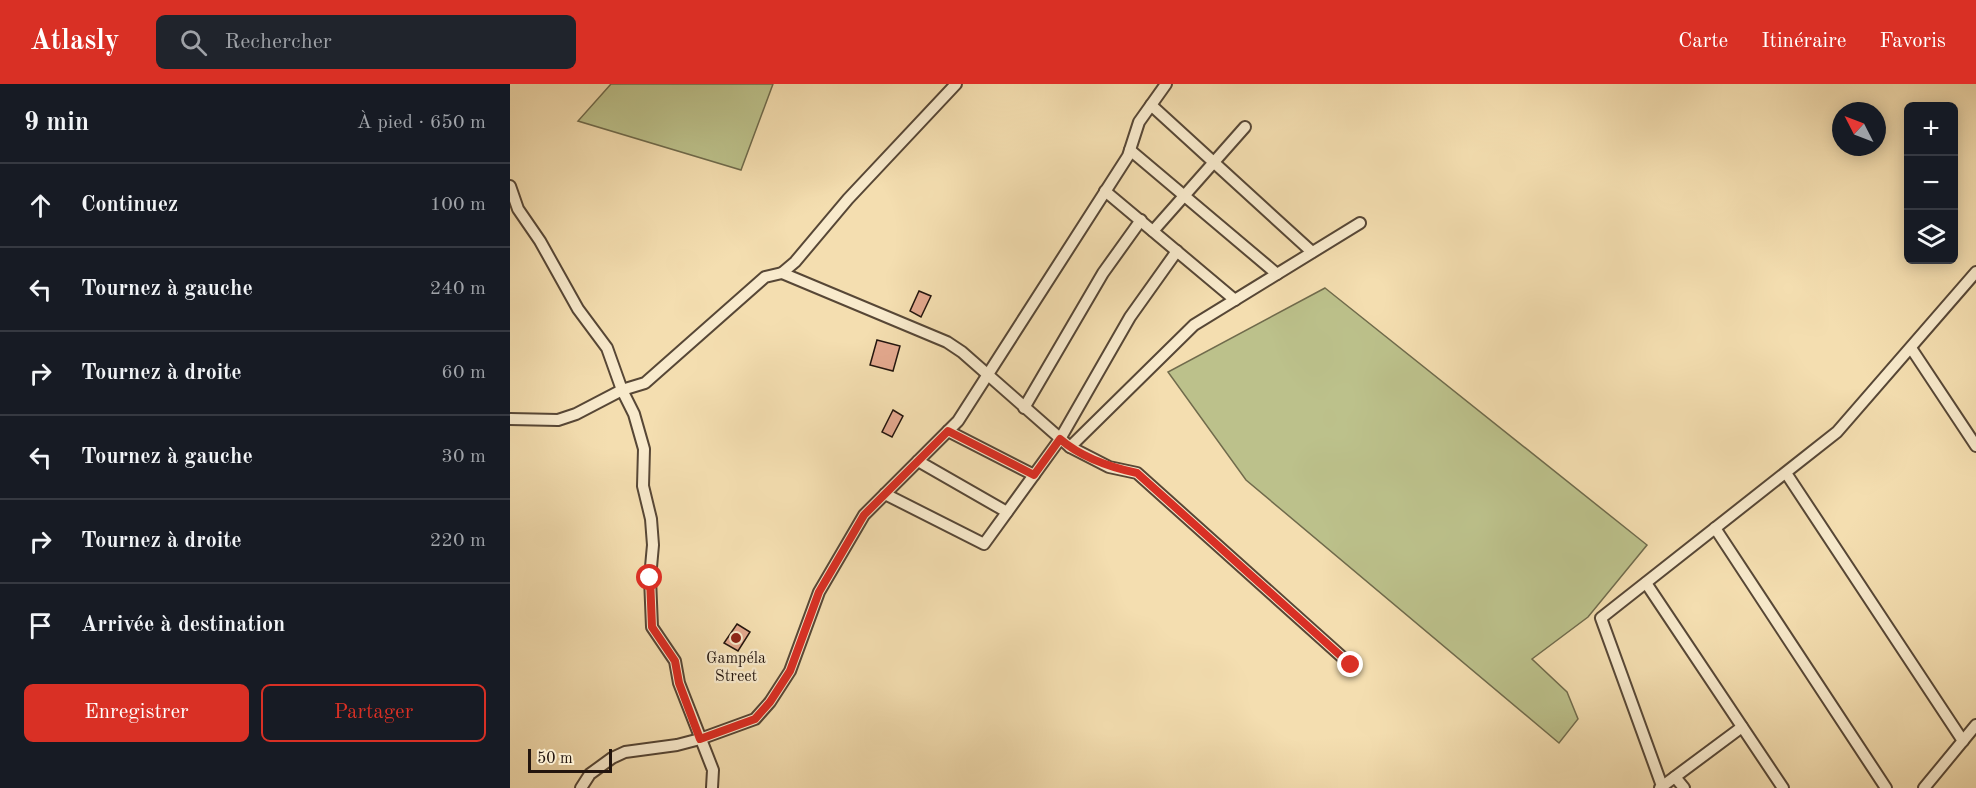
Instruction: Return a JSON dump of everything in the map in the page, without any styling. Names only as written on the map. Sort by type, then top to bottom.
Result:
[{"type":"street","points":[[782,273],[795,262],[848,199],[956,84]]},
{"type":"street","points":[[581,788],[590,774],[612,758],[625,752],[677,745],[700,739],[755,719],[770,702],[790,671],[819,592],[864,515],[958,421],[1105,191],[1130,150],[1139,122],[1166,84]]},
{"type":"street","points":[[1151,105],[1312,252]]},
{"type":"street","points":[[1153,231],[1245,127]]},
{"type":"street","points":[[1130,150],[1277,274]]},
{"type":"street","points":[[510,186],[518,209],[540,241],[578,309],[607,348],[622,390],[634,414],[644,449],[643,486],[651,519],[652,627],[675,661],[679,683],[714,770],[712,788]]},
{"type":"street","points":[[1105,191],[1235,300]]},
{"type":"street","points":[[1024,408],[1104,273],[1141,220]]},
{"type":"street","points":[[1070,447],[1194,325],[1360,223]]},
{"type":"street","points":[[885,494],[984,544],[1060,439],[1130,317],[1177,251]]},
{"type":"street","points":[[1742,727],[1661,787],[1601,618],[1837,432],[1976,272]]},
{"type":"street","points":[[510,419],[558,420],[576,414],[622,390],[645,383],[765,277],[774,273],[782,273],[947,342],[962,352],[1070,447],[1108,467],[1137,473],[1351,665]]},
{"type":"street","points":[[1911,348],[1976,446]]},
{"type":"street","points":[[948,431],[1034,475]]},
{"type":"street","points":[[918,461],[1007,512]]},
{"type":"street","points":[[1786,472],[1963,741]]},
{"type":"street","points":[[1715,528],[1886,788]]},
{"type":"street","points":[[1646,583],[1783,788]]},
{"type":"street","points":[[1924,788],[1976,725]]},
{"type":"street","points":[[1675,777],[1684,788]]},
{"type":"green space","points":[[611,84],[773,84],[741,170],[578,121]]},
{"type":"green space","points":[[1325,288],[1647,545],[1588,617],[1532,659],[1567,692],[1578,719],[1559,743],[1246,480],[1168,372]]},
{"type":"building","points":[[919,291],[931,296],[921,317],[910,311]]},
{"type":"building","points":[[877,340],[900,346],[893,371],[870,365]]},
{"type":"building","points":[[893,410],[903,416],[892,437],[882,432]]},
{"type":"building","points":[[737,624],[750,632],[738,651],[724,643]]},
{"type":"place","name":"Gampéla Street","points":[[736,638]]},
{"type":"route","points":[[650,578],[652,627],[675,661],[679,683],[700,739],[755,719],[770,702],[790,671],[819,592],[864,515],[948,431],[1034,475],[1060,439],[1070,447],[1108,467],[1137,473],[1351,665]]}]
